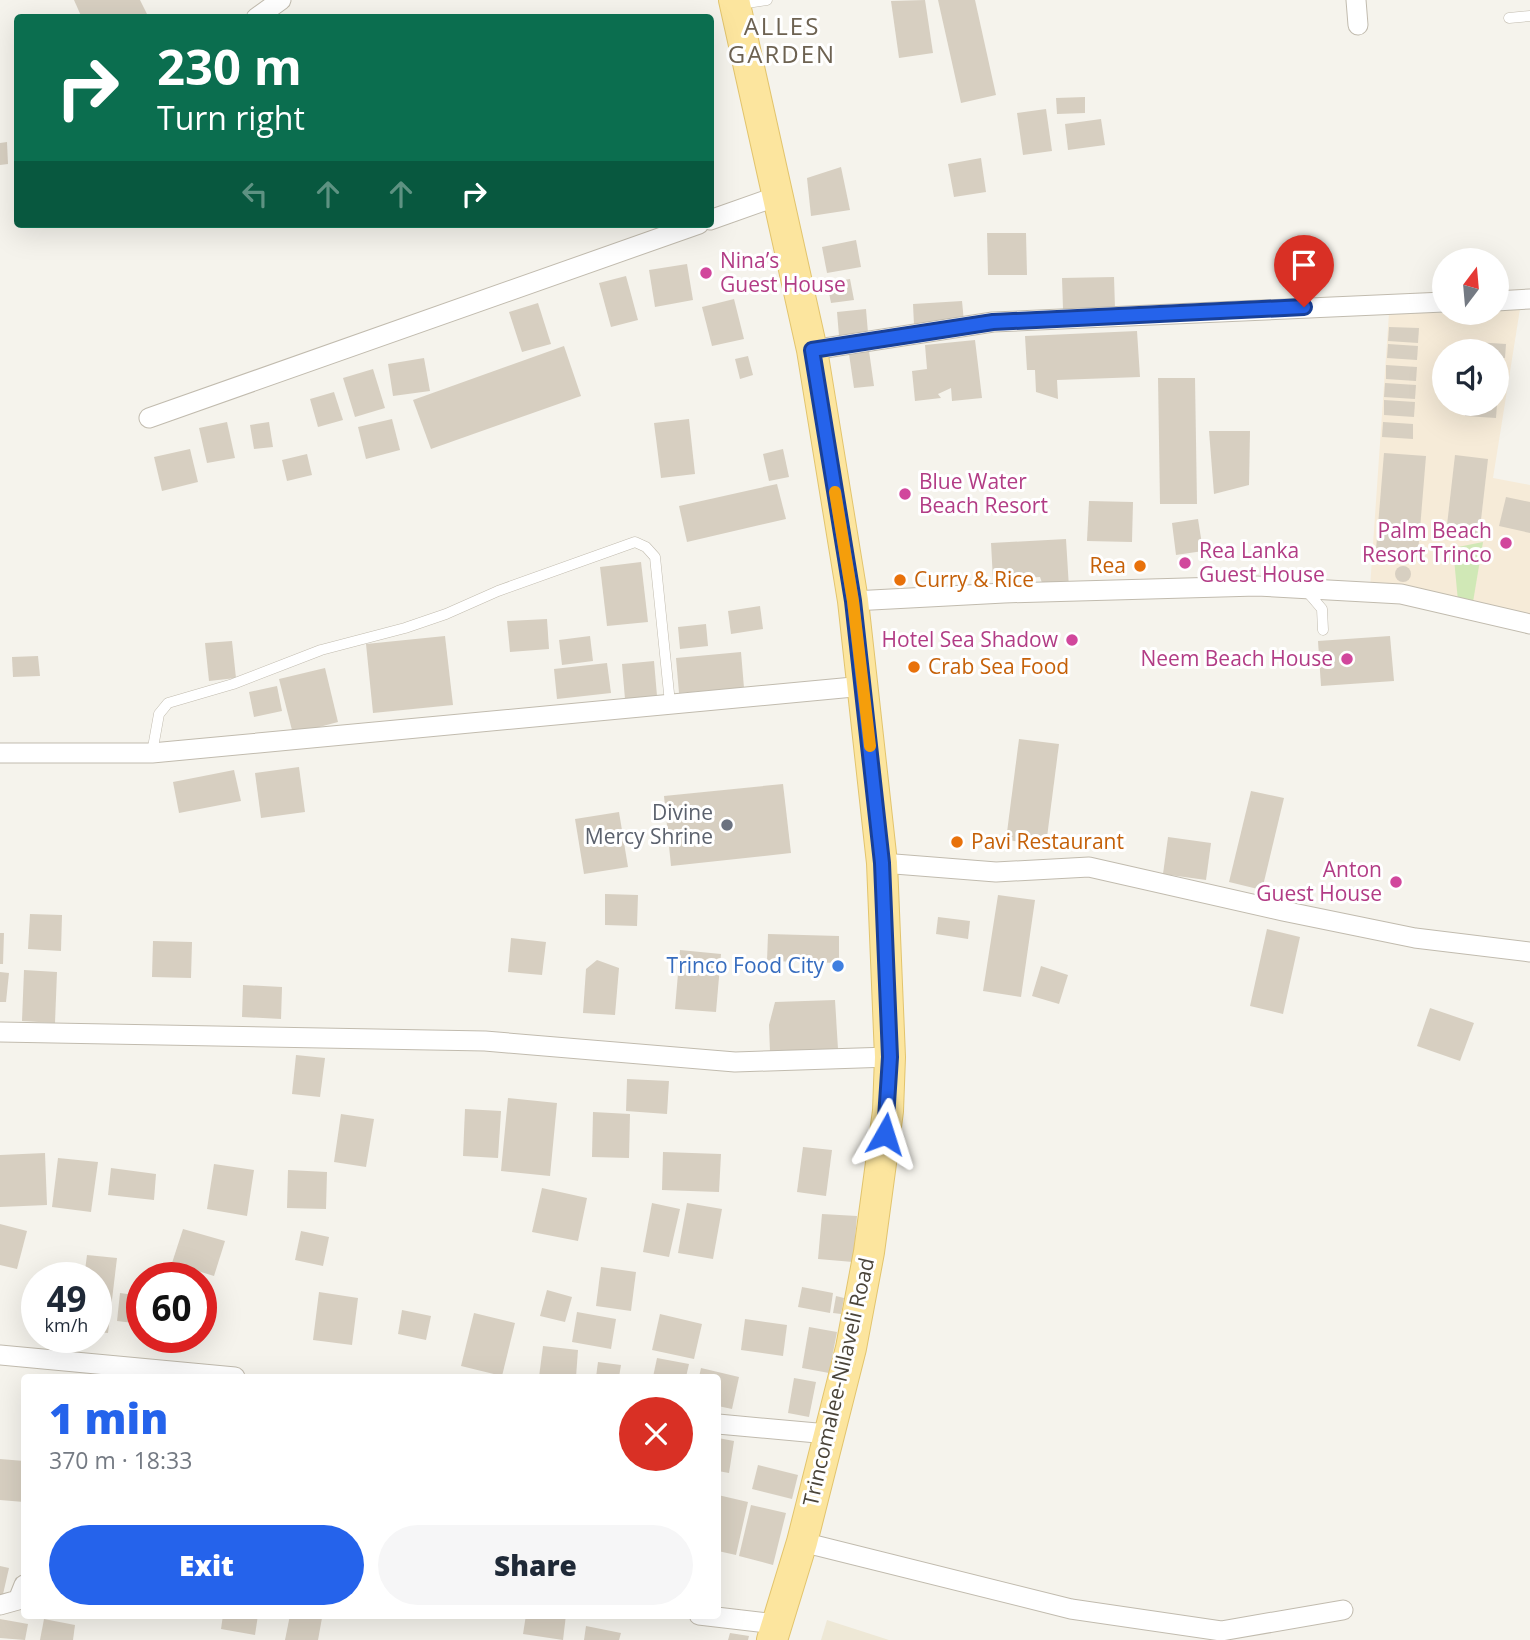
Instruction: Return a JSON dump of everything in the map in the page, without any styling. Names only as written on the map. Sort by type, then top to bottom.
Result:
[{"type":"main road","name":"Trincomalee-Nilaveli Road","points":[[734,2],[812,350],[853,601],[882,863],[890,1057],[888,1111],[869,1252],[851,1348],[802,1542],[774,1632]]},
{"type":"street","points":[[262,14],[281,0]]},
{"type":"street","points":[[1356,0],[1358,24]]},
{"type":"street","points":[[714,219],[778,196]]},
{"type":"street","points":[[149,418],[688,228]]},
{"type":"street","points":[[1509,300],[1530,299]]},
{"type":"street","points":[[812,350],[993,322],[1432,303]]},
{"type":"street","points":[[853,601],[1004,593],[1257,586],[1401,594],[1501,618],[1530,621]]},
{"type":"street","points":[[0,753],[152,752],[864,686]]},
{"type":"street","points":[[882,863],[996,872],[1089,867],[1283,911],[1415,937],[1530,952]]},
{"type":"street","points":[[0,1032],[485,1041],[735,1062],[890,1057]]},
{"type":"street","points":[[0,1355],[203,1374]]},
{"type":"street","points":[[721,1424],[828,1434]]},
{"type":"street","points":[[802,1542],[1071,1609],[1221,1631],[1343,1610]]},
{"type":"street","points":[[0,1605],[18,1600],[21,1592]]},
{"type":"street","points":[[717,1619],[774,1632]]},
{"type":"lane","points":[[734,2],[767,0]]},
{"type":"lane","points":[[1509,18],[1530,16]]},
{"type":"lane","points":[[152,752],[159,714],[168,704],[233,684],[321,650],[405,628],[446,614],[499,591],[635,542],[646,547],[654,557],[670,703]]},
{"type":"lane","points":[[1305,589],[1322,609],[1323,630]]},
{"type":"shaded area","points":[[1509,309],[1520,309],[1509,378],[1509,339],[1432,339],[1432,416],[1503,416],[1493,478],[1530,485],[1530,618],[1370,588],[1389,313],[1432,313],[1432,326],[1508,326]]},
{"type":"shaded area","points":[[827,1620],[889,1640],[821,1640]]},
{"type":"green space","points":[[1483,542],[1473,602],[1458,601],[1453,548]]},
{"type":"building","points":[[74,0],[140,0],[147,14],[80,14]]},
{"type":"building","points":[[925,0],[933,53],[899,58],[891,1]]},
{"type":"building","points":[[938,0],[975,0],[996,95],[961,103]]},
{"type":"building","points":[[1085,97],[1085,113],[1057,114],[1056,98]]},
{"type":"building","points":[[1046,109],[1052,151],[1023,155],[1017,113]]},
{"type":"building","points":[[1101,119],[1105,145],[1068,150],[1065,124]]},
{"type":"building","points":[[7,142],[8,164],[0,165],[0,143]]},
{"type":"building","points":[[981,158],[986,192],[954,197],[948,164]]},
{"type":"building","points":[[841,167],[850,210],[811,216],[807,178]]},
{"type":"building","points":[[987,233],[1026,233],[1027,275],[988,275]]},
{"type":"building","points":[[856,240],[861,267],[827,273],[822,247]]},
{"type":"building","points":[[687,264],[693,300],[655,307],[649,270]]},
{"type":"building","points":[[626,276],[638,320],[611,327],[599,283]]},
{"type":"building","points":[[1114,277],[1115,308],[1063,310],[1062,278]]},
{"type":"building","points":[[850,279],[854,300],[831,303],[827,283]]},
{"type":"building","points":[[734,299],[744,339],[712,346],[702,307]]},
{"type":"building","points":[[962,301],[964,322],[914,325],[913,304]]},
{"type":"building","points":[[538,303],[551,344],[522,352],[509,312]]},
{"type":"building","points":[[866,309],[868,333],[839,336],[837,312]]},
{"type":"building","points":[[1389,327],[1419,328],[1418,343],[1388,341]]},
{"type":"building","points":[[1137,331],[1140,377],[1057,380],[1058,399],[1036,392],[1035,370],[1027,370],[1025,336]]},
{"type":"building","points":[[975,340],[982,398],[952,401],[951,388],[938,394],[941,398],[915,401],[912,371],[927,369],[925,345]]},
{"type":"building","points":[[1388,344],[1418,346],[1417,360],[1387,358]]},
{"type":"building","points":[[564,346],[581,396],[431,449],[413,400]]},
{"type":"building","points":[[869,351],[874,386],[854,388],[849,354]]},
{"type":"building","points":[[748,356],[753,375],[740,379],[735,359]]},
{"type":"building","points":[[424,358],[430,391],[393,396],[388,364]]},
{"type":"building","points":[[1386,365],[1417,367],[1416,381],[1386,379]]},
{"type":"building","points":[[373,369],[385,408],[355,417],[343,378]]},
{"type":"building","points":[[1158,378],[1195,378],[1197,504],[1160,504]]},
{"type":"building","points":[[1385,383],[1416,385],[1415,399],[1384,397]]},
{"type":"building","points":[[334,392],[343,420],[318,427],[310,399]]},
{"type":"building","points":[[1384,400],[1415,402],[1414,417],[1384,415]]},
{"type":"building","points":[[1465,416],[1496,416],[1496,418]]},
{"type":"building","points":[[392,419],[400,450],[366,459],[358,427]]},
{"type":"building","points":[[689,419],[695,474],[661,478],[654,423]]},
{"type":"building","points":[[227,422],[235,458],[207,463],[199,428]]},
{"type":"building","points":[[269,422],[273,447],[254,449],[250,425]]},
{"type":"building","points":[[1383,422],[1413,424],[1413,439],[1382,437]]},
{"type":"building","points":[[1209,431],[1250,431],[1249,485],[1214,494]]},
{"type":"building","points":[[190,449],[198,482],[162,491],[154,457]]},
{"type":"building","points":[[783,449],[789,477],[769,481],[763,454]]},
{"type":"building","points":[[1384,453],[1426,456],[1418,553],[1376,550]]},
{"type":"building","points":[[307,454],[312,475],[287,481],[282,460]]},
{"type":"building","points":[[1455,455],[1488,459],[1479,537],[1446,534]]},
{"type":"building","points":[[777,484],[786,519],[687,542],[679,506]]},
{"type":"building","points":[[1506,497],[1530,502],[1530,533],[1499,526]]},
{"type":"building","points":[[1089,501],[1133,502],[1132,542],[1087,541]]},
{"type":"building","points":[[1198,519],[1203,551],[1176,555],[1172,523]]},
{"type":"building","points":[[1066,539],[1069,588],[1044,589],[1040,577],[993,580],[991,543]]},
{"type":"building","points":[[641,562],[648,622],[607,626],[600,567]]},
{"type":"building","points":[[1403,566],[1409,568],[1409,580],[1403,582],[1397,580],[1395,574],[1397,568]]},
{"type":"building","points":[[760,606],[763,629],[731,634],[728,611]]},
{"type":"building","points":[[547,619],[549,649],[510,652],[507,621]]},
{"type":"building","points":[[706,624],[708,646],[680,649],[678,627]]},
{"type":"building","points":[[445,636],[453,705],[373,713],[366,644]]},
{"type":"building","points":[[590,636],[593,661],[562,665],[559,640]]},
{"type":"building","points":[[1390,636],[1394,681],[1321,686],[1318,641]]},
{"type":"building","points":[[232,641],[236,678],[209,681],[205,643]]},
{"type":"building","points":[[741,652],[744,688],[679,693],[676,658]]},
{"type":"building","points":[[38,656],[40,676],[13,677],[12,657]]},
{"type":"building","points":[[654,661],[657,696],[625,699],[622,664]]},
{"type":"building","points":[[607,663],[611,693],[557,699],[554,669]]},
{"type":"building","points":[[325,668],[338,722],[293,734],[279,679]]},
{"type":"building","points":[[277,686],[282,711],[254,717],[249,692]]},
{"type":"building","points":[[1019,739],[1059,744],[1046,845],[1006,840]]},
{"type":"building","points":[[299,767],[305,812],[261,818],[255,773]]},
{"type":"building","points":[[234,770],[241,801],[179,813],[173,782]]},
{"type":"building","name":"Divine Mercy Shrine","points":[[783,784],[791,853],[671,866],[664,796]]},
{"type":"building","points":[[1251,791],[1284,798],[1262,890],[1229,882]]},
{"type":"building","points":[[619,812],[628,867],[584,874],[575,819]]},
{"type":"building","points":[[1168,837],[1211,843],[1206,880],[1163,874]]},
{"type":"building","points":[[605,894],[638,895],[637,926],[605,925]]},
{"type":"building","points":[[998,895],[1035,900],[1021,997],[983,991]]},
{"type":"building","points":[[30,914],[62,915],[61,951],[28,949]]},
{"type":"building","points":[[938,917],[970,921],[968,939],[936,934]]},
{"type":"building","points":[[1267,929],[1300,937],[1283,1014],[1250,1006]]},
{"type":"building","points":[[0,933],[4,933],[3,964],[0,964]]},
{"type":"building","points":[[768,934],[839,936],[839,963],[767,961]]},
{"type":"building","points":[[511,938],[546,942],[542,975],[508,972]]},
{"type":"building","points":[[153,941],[192,942],[191,978],[152,977]]},
{"type":"building","points":[[680,950],[721,954],[716,1012],[675,1009]]},
{"type":"building","points":[[597,960],[619,968],[615,1015],[583,1013],[586,969]]},
{"type":"building","points":[[1041,966],[1068,975],[1059,1004],[1032,996]]},
{"type":"building","points":[[24,970],[57,972],[55,1023],[22,1021]]},
{"type":"building","points":[[0,972],[9,973],[6,1002],[0,1002]]},
{"type":"building","points":[[243,985],[282,987],[281,1019],[242,1017]]},
{"type":"building","points":[[835,1000],[838,1049],[770,1052],[769,1025],[775,1002]]},
{"type":"building","points":[[1430,1008],[1474,1023],[1460,1061],[1417,1046]]},
{"type":"building","points":[[296,1055],[325,1058],[320,1097],[292,1094]]},
{"type":"building","points":[[627,1079],[669,1081],[667,1114],[626,1111]]},
{"type":"building","points":[[508,1098],[557,1103],[550,1176],[501,1171]]},
{"type":"building","points":[[465,1109],[501,1111],[498,1158],[463,1156]]},
{"type":"building","points":[[593,1112],[630,1114],[629,1158],[592,1157]]},
{"type":"building","points":[[341,1114],[374,1119],[366,1167],[334,1162]]},
{"type":"building","points":[[803,1147],[832,1150],[826,1196],[797,1192]]},
{"type":"building","points":[[663,1152],[721,1154],[719,1192],[662,1190]]},
{"type":"building","points":[[45,1153],[47,1205],[0,1207],[0,1155]]},
{"type":"building","points":[[58,1158],[98,1162],[91,1212],[52,1207]]},
{"type":"building","points":[[214,1164],[254,1170],[247,1216],[207,1209]]},
{"type":"building","points":[[111,1168],[156,1174],[154,1200],[108,1195]]},
{"type":"building","points":[[288,1170],[327,1172],[326,1209],[287,1208]]},
{"type":"building","points":[[542,1188],[587,1198],[578,1241],[532,1232]]},
{"type":"building","points":[[652,1203],[680,1209],[669,1257],[643,1252]]},
{"type":"building","points":[[687,1203],[722,1209],[713,1259],[678,1253]]},
{"type":"building","points":[[822,1214],[857,1216],[853,1262],[818,1259]]},
{"type":"building","points":[[0,1224],[27,1231],[17,1269],[0,1265]]},
{"type":"building","points":[[183,1229],[225,1241],[217,1266],[217,1262],[172,1262]]},
{"type":"building","points":[[301,1231],[329,1237],[323,1266],[295,1260]]},
{"type":"building","points":[[87,1255],[117,1258],[112,1300],[112,1262],[86,1262]]},
{"type":"building","points":[[601,1267],[636,1272],[631,1311],[596,1306]]},
{"type":"building","points":[[802,1287],[833,1293],[830,1313],[798,1307]]},
{"type":"building","points":[[547,1290],[572,1297],[565,1322],[540,1316]]},
{"type":"building","points":[[319,1292],[358,1298],[352,1345],[313,1340]]},
{"type":"building","points":[[120,1293],[126,1294],[126,1322],[117,1321]]},
{"type":"building","points":[[836,1296],[844,1298],[841,1314],[833,1313]]},
{"type":"building","points":[[402,1310],[431,1316],[426,1340],[398,1334]]},
{"type":"building","points":[[577,1312],[616,1319],[611,1349],[572,1342]]},
{"type":"building","points":[[474,1313],[515,1323],[502,1374],[461,1366]]},
{"type":"building","points":[[660,1314],[702,1324],[694,1359],[652,1350]]},
{"type":"building","points":[[745,1319],[787,1325],[783,1356],[741,1350]]},
{"type":"building","points":[[809,1327],[837,1332],[829,1373],[802,1368]]},
{"type":"building","points":[[543,1346],[578,1350],[576,1374],[539,1374]]},
{"type":"building","points":[[657,1358],[689,1364],[687,1374],[654,1374]]},
{"type":"building","points":[[598,1362],[621,1365],[620,1374],[596,1374]]},
{"type":"building","points":[[701,1368],[739,1377],[732,1409],[721,1407],[721,1374],[700,1374]]},
{"type":"building","points":[[794,1378],[816,1382],[809,1417],[788,1413]]},
{"type":"building","points":[[721,1439],[734,1441],[729,1473],[721,1472]]},
{"type":"building","points":[[0,1459],[21,1461],[21,1502],[0,1500]]},
{"type":"building","points":[[758,1465],[798,1475],[792,1499],[752,1489]]},
{"type":"building","points":[[721,1496],[748,1502],[736,1555],[721,1552]]},
{"type":"building","points":[[751,1505],[786,1513],[773,1565],[739,1556]]},
{"type":"building","points":[[0,1566],[9,1568],[1,1603],[0,1603]]},
{"type":"building","points":[[0,1619],[28,1624],[25,1640],[0,1638]]},
{"type":"building","points":[[44,1619],[75,1625],[73,1640],[40,1640]]},
{"type":"building","points":[[222,1619],[257,1619],[255,1635],[221,1629]]},
{"type":"building","points":[[289,1619],[322,1619],[318,1640],[285,1640]]},
{"type":"building","points":[[525,1619],[566,1619],[563,1640],[523,1634]]},
{"type":"building","points":[[586,1626],[621,1633],[619,1640],[584,1640]]},
{"type":"building","points":[[730,1633],[749,1636],[748,1640],[728,1640]]},
{"type":"slow traffic","points":[[835,492],[853,601],[870,746]]},
{"type":"place","name":"Nina’s Guest House","points":[[706,273]]},
{"type":"place","name":"Blue Water Beach Resort","points":[[905,494]]},
{"type":"place","name":"Palm Beach Resort Trinco","points":[[1506,543]]},
{"type":"place","name":"Rea Lanka Guest House","points":[[1185,563]]},
{"type":"place","name":"Rea","points":[[1140,566]]},
{"type":"place","name":"Curry & Rice","points":[[900,580]]},
{"type":"place","name":"Hotel Sea Shadow","points":[[1072,640]]},
{"type":"place","name":"Neem Beach House","points":[[1347,659]]},
{"type":"place","name":"Crab Sea Food","points":[[914,667]]},
{"type":"place","name":"Divine Mercy Shrine","points":[[727,825]]},
{"type":"place","name":"Pavi Restaurant","points":[[957,842]]},
{"type":"place","name":"Anton Guest House","points":[[1396,882]]},
{"type":"place","name":"Trinco Food City","points":[[838,966]]},
{"type":"district","name":"ALLES GARDEN","points":[[782,41]]},
{"type":"route","points":[[885,1134],[890,1057],[882,863],[853,601],[812,350],[993,322],[1304,307]]}]
